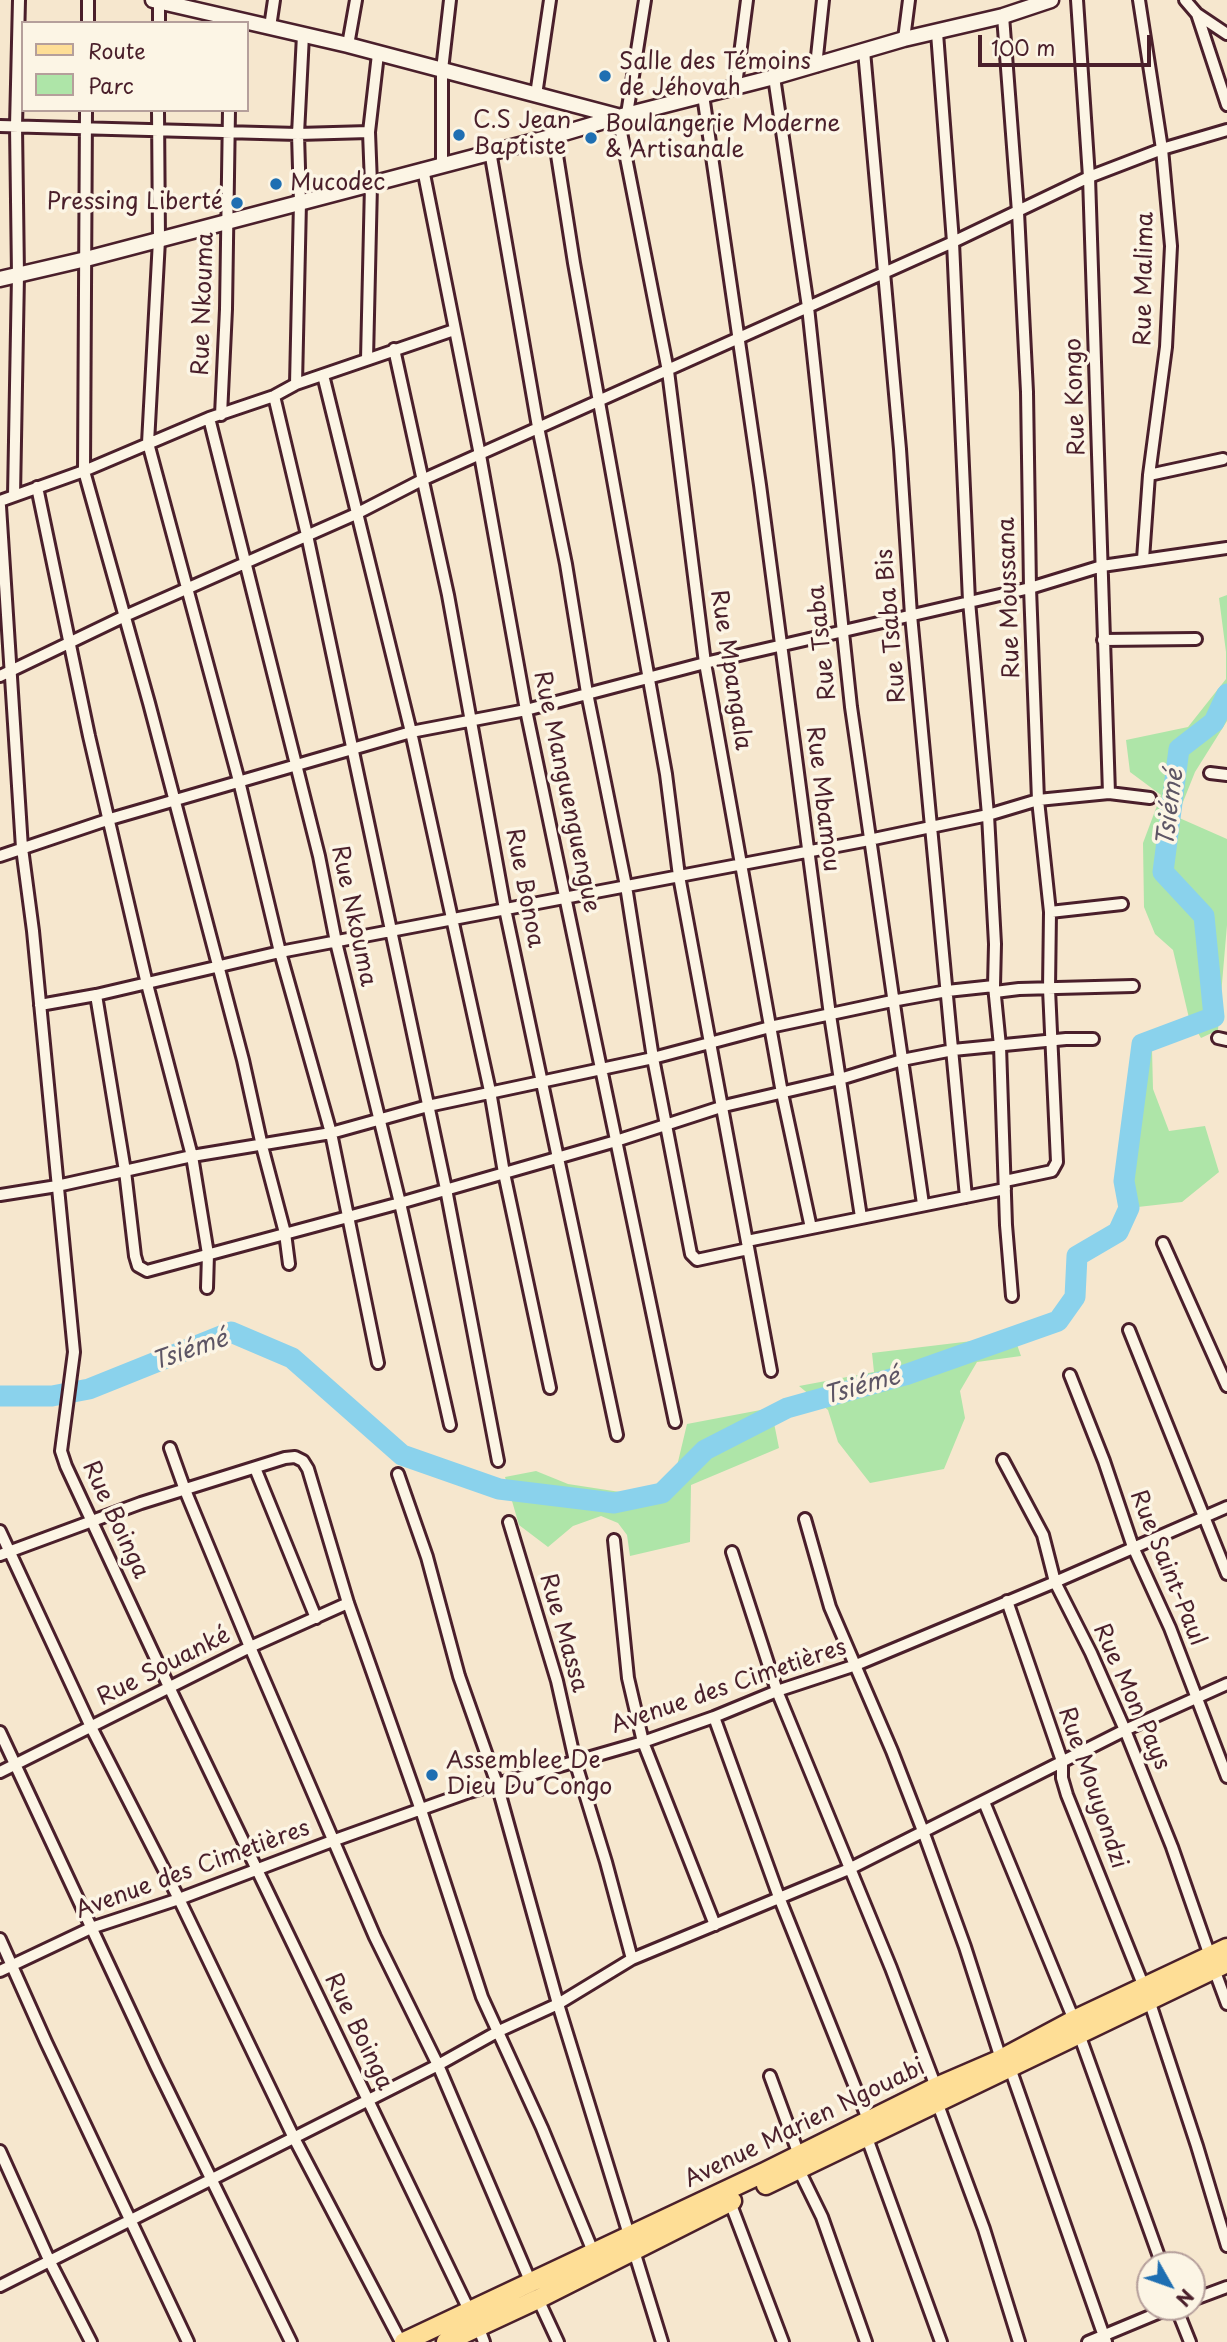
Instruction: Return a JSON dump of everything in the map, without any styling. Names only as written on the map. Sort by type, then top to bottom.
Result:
[{"type":"main road","name":"Avenue Marien Ngouabi","points":[[403,2342],[477,2327],[594,2254],[632,2243],[1146,1993],[1217,1963],[1227,1948]]},
{"type":"main road","points":[[535,2291],[632,2243],[730,2202],[799,2162]]},
{"type":"main road","points":[[446,2342],[477,2327]]},
{"type":"street","points":[[14,496],[19,0]]},
{"type":"street","points":[[88,0],[88,21]]},
{"type":"street","points":[[270,27],[274,0]]},
{"type":"street","points":[[348,45],[356,0]]},
{"type":"street","points":[[442,165],[442,70],[450,0]]},
{"type":"street","points":[[536,94],[550,0]]},
{"type":"street","name":"Rue Mpangala","points":[[645,0],[623,115],[668,371],[705,663],[782,1093],[811,1228]]},
{"type":"street","points":[[736,85],[747,0]]},
{"type":"street","points":[[816,66],[824,0]]},
{"type":"street","points":[[904,39],[909,0]]},
{"type":"street","points":[[0,279],[86,259],[554,136],[623,115],[816,66],[904,39],[1003,16],[1051,0]]},
{"type":"street","name":"Rue Kongo","points":[[1077,0],[1089,177],[1109,793]]},
{"type":"street","name":"Rue Malima","points":[[1139,0],[1162,149],[1171,246],[1166,347],[1149,475],[1143,559]]},
{"type":"street","points":[[1185,0],[1197,14],[1227,34]]},
{"type":"street","points":[[159,21],[156,1],[206,6],[234,21]]},
{"type":"street","points":[[1197,14],[1227,105]]},
{"type":"street","name":"Rue Moussana","points":[[1003,16],[1018,212],[1027,392],[1030,588],[1038,800],[1050,912],[1049,989],[1057,1162],[1052,1171],[1005,1185]]},
{"type":"street","points":[[248,23],[348,45],[623,115]]},
{"type":"street","points":[[937,33],[953,242],[969,601],[988,815],[1012,1296]]},
{"type":"street","points":[[296,384],[300,202],[298,134],[303,35]]},
{"type":"street","name":"Rue Tsaba Bis","points":[[864,51],[900,449],[911,615],[965,1197]]},
{"type":"street","points":[[367,359],[371,184],[369,132],[378,54]]},
{"type":"street","name":"Rue Tsaba","points":[[774,77],[808,307],[869,840],[923,1204]]},
{"type":"street","name":"Rue Mbamou","points":[[703,95],[740,337],[807,850],[861,1217]]},
{"type":"street","points":[[86,112],[84,471],[243,1060],[285,1233],[289,1264]]},
{"type":"street","points":[[158,112],[159,240],[148,443],[331,1133],[378,1363]]},
{"type":"street","name":"Rue Nkouma","points":[[221,415],[229,112]]},
{"type":"street","points":[[0,126],[298,134],[369,132]]},
{"type":"street","points":[[5,674],[125,615],[356,514],[422,480],[953,242],[1089,177],[1162,149],[1227,130]]},
{"type":"street","points":[[554,136],[574,262],[650,678],[679,876],[709,1043],[724,1106],[771,1371]]},
{"type":"street","points":[[490,151],[587,692],[626,886],[653,1058],[693,1258],[697,1260],[811,1228],[965,1197],[1005,1185]]},
{"type":"street","name":"Rue Manguenguengue","points":[[423,169],[480,455],[526,710],[675,1422]]},
{"type":"street","points":[[0,503],[209,418],[274,396],[296,384],[454,330]]},
{"type":"street","name":"Rue Bonoa","points":[[394,349],[448,595],[505,909],[556,1158],[617,1435]]},
{"type":"street","points":[[323,375],[411,732],[490,1091],[503,1173],[550,1388]]},
{"type":"street","points":[[274,396],[353,747],[446,1189],[498,1461]]},
{"type":"street","name":"Rue Nkouma","points":[[209,418],[319,856],[336,942],[400,1203],[450,1425]]},
{"type":"street","points":[[1149,475],[1223,459]]},
{"type":"street","points":[[37,487],[89,736],[192,1156],[208,1254],[208,1288]]},
{"type":"street","name":"Rue Boinga","points":[[0,503],[5,674],[74,1352],[73,1376],[65,1408],[61,1451],[170,1689],[477,2327]]},
{"type":"street","points":[[0,856],[110,819],[411,732],[526,710],[705,663],[1030,588],[1102,566],[1227,548]]},
{"type":"street","points":[[1104,640],[1196,639]]},
{"type":"street","points":[[1210,773],[1227,775]]},
{"type":"street","points":[[40,1005],[148,984],[281,952],[869,840],[988,815],[1038,800],[1109,793],[1150,798]]},
{"type":"street","points":[[1050,912],[1122,904]]},
{"type":"street","points":[[0,1195],[192,1156],[331,1133],[490,1091],[653,1058],[770,1027],[892,1001],[947,991],[1133,986]]},
{"type":"street","points":[[96,995],[125,1171],[135,1256],[138,1266],[147,1271],[400,1203],[616,1141],[724,1106],[840,1079],[902,1060],[953,1050],[1093,1039]]},
{"type":"street","points":[[1163,1243],[1227,1386]]},
{"type":"street","points":[[1129,1330],[1227,1574]]},
{"type":"street","name":"Rue Saint-Paul","points":[[1070,1375],[1104,1461],[1133,1547],[1170,1628],[1227,1777]]},
{"type":"street","points":[[170,1448],[250,1647],[375,1937],[438,2065],[558,2342]]},
{"type":"street","points":[[5,1553],[141,1503],[285,1458],[295,1457],[303,1461],[308,1469],[348,1603],[421,1810],[482,1997],[594,2254]]},
{"type":"street","name":"Rue Mon Pays","points":[[1003,1460],[1043,1535],[1055,1582],[1091,1653],[1125,1730],[1217,1963],[1227,2004]]},
{"type":"street","points":[[255,1468],[316,1618]]},
{"type":"street","points":[[398,1474],[438,1591],[459,1676],[497,1784],[558,2004],[662,2342]]},
{"type":"street","name":"Avenue des Cimetières","points":[[0,1971],[91,1928],[179,1899],[335,1840],[497,1784],[643,1742],[776,1691],[856,1665],[1227,1507]]},
{"type":"street","points":[[805,1519],[830,1607],[923,1831],[1105,2339]]},
{"type":"street","name":"Rue Massa","points":[[509,1522],[557,1681],[575,1761],[632,1959]]},
{"type":"street","points":[[0,1531],[5,1553],[179,1899],[294,2138],[403,2342]]},
{"type":"street","points":[[614,1540],[628,1678],[643,1742],[715,1925]]},
{"type":"street","points":[[732,1552],[776,1691],[891,1968],[937,2094],[984,2229],[1019,2342]]},
{"type":"street","name":"Rue Mouyondzi","points":[[1007,1601],[1062,1761],[1062,1778],[1067,1795],[1146,1993],[1227,2246]]},
{"type":"street","name":"Rue Souanké","points":[[0,1772],[250,1647],[348,1603]]},
{"type":"street","points":[[0,2286],[368,2101],[499,2031],[558,2004],[632,1959],[849,1869],[1125,1730],[1227,1684]]},
{"type":"street","points":[[714,1717],[868,2130],[941,2342]]},
{"type":"street","points":[[0,1732],[91,1928],[291,2342]]},
{"type":"street","points":[[984,1802],[1076,2027],[1157,2251]]},
{"type":"street","points":[[0,1940],[188,2342]]},
{"type":"street","points":[[769,2076],[866,2342]]},
{"type":"street","points":[[0,2151],[50,2262],[91,2342]]},
{"type":"street","points":[[730,2202],[783,2342]]},
{"type":"street","points":[[1206,2295],[1227,2287]]},
{"type":"street","points":[[1088,2342],[1105,2339],[1144,2321]]},
{"type":"street","points":[[1181,2321],[1191,2342]]},
{"type":"green space","points":[[1227,595],[1227,721],[1195,772],[1177,817],[1227,839],[1227,925],[1218,1030],[1201,1038],[1189,1018],[1173,950],[1155,934],[1144,907],[1143,843],[1161,795],[1130,772],[1126,740],[1188,727],[1226,679],[1226,652],[1219,598]]},
{"type":"green space","points":[[1152,1049],[1153,1089],[1169,1131],[1205,1126],[1219,1172],[1182,1202],[1129,1208],[1133,1059]]},
{"type":"green space","points":[[1014,1336],[1021,1356],[977,1362],[960,1391],[965,1418],[944,1469],[870,1483],[838,1442],[828,1410],[799,1386],[874,1372],[872,1353]]},
{"type":"green space","points":[[771,1408],[779,1448],[691,1485],[690,1542],[630,1556],[627,1535],[618,1523],[601,1516],[573,1526],[548,1547],[519,1525],[505,1477],[536,1471],[568,1484],[620,1492],[653,1487],[677,1466],[687,1424]]},
{"type":"waterway","name":"Tsiémé","points":[[0,1396],[52,1396],[89,1389],[231,1332],[292,1358],[402,1455],[499,1489],[614,1503],[662,1493],[705,1450],[787,1408],[905,1375],[1058,1321],[1075,1297],[1077,1256],[1118,1232],[1129,1208],[1124,1181],[1142,1044],[1214,1017],[1204,916],[1163,872],[1179,749],[1214,722],[1227,694]]},
{"type":"place","name":"Salle des Témoins de Jéhovah","points":[[605,76]]},
{"type":"place","name":"C.S Jean Baptiste","points":[[459,135]]},
{"type":"place","name":"Boulangerie Moderne & Artisanale","points":[[591,138]]},
{"type":"place","name":"Mucodec","points":[[276,184]]},
{"type":"place","name":"Pressing Liberté","points":[[237,203]]},
{"type":"place","name":"Assemblee De Dieu Du Congo","points":[[432,1775]]}]
